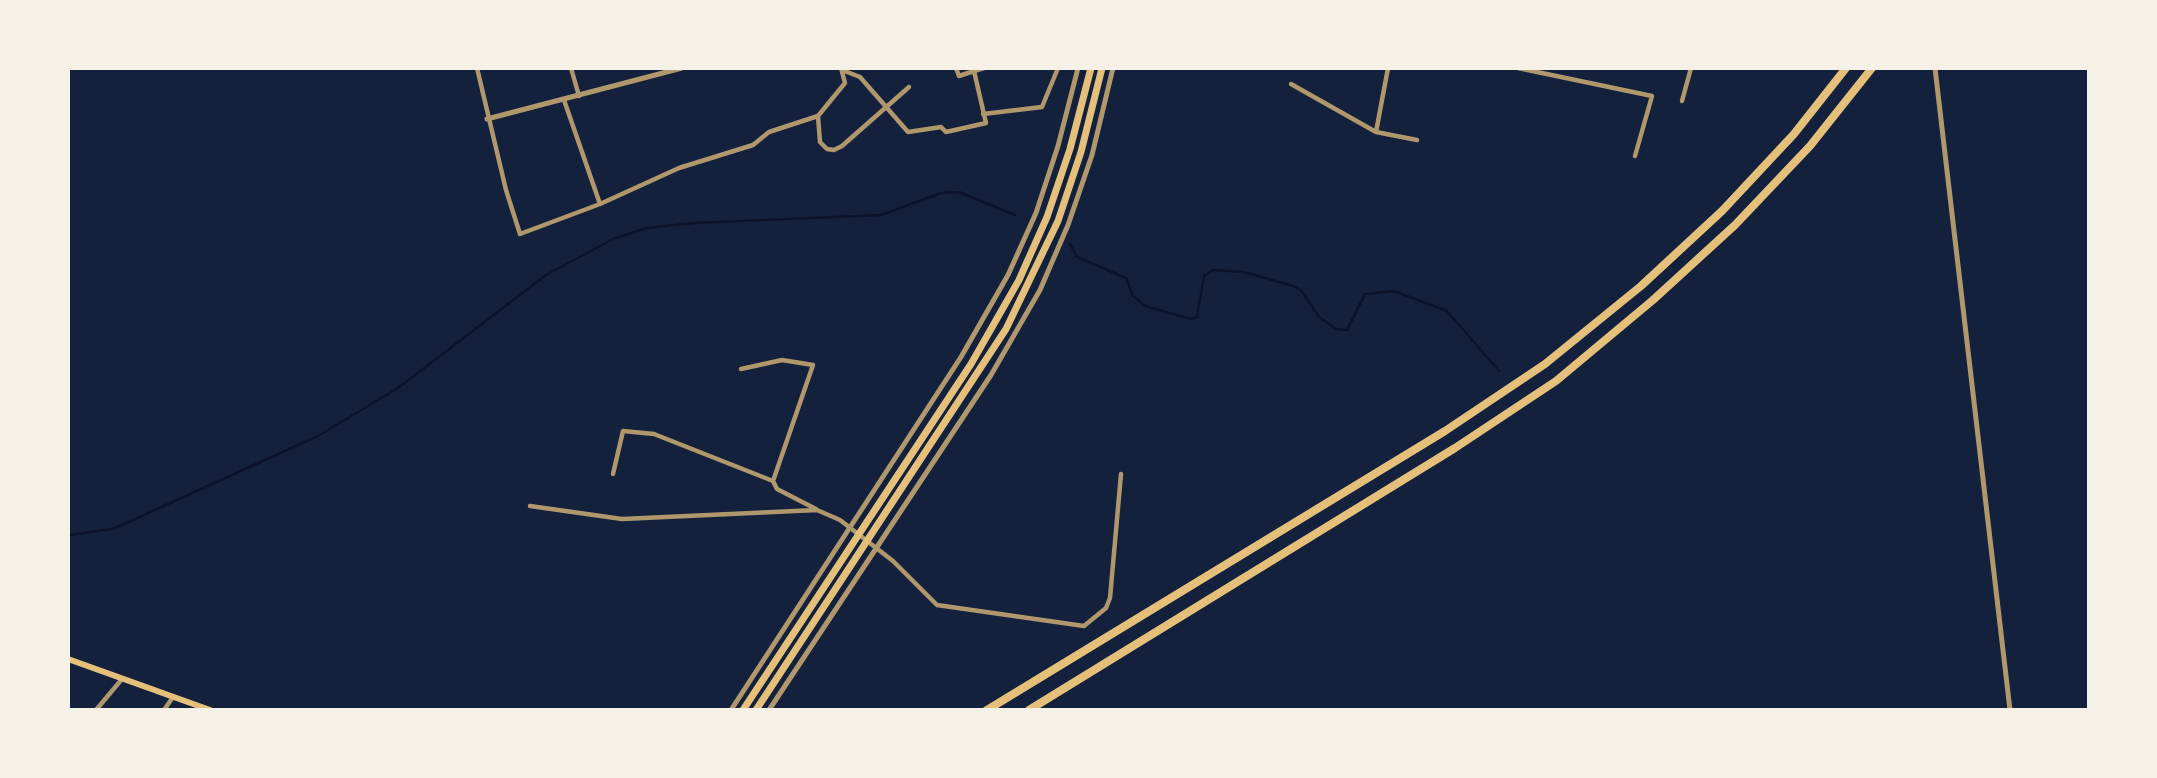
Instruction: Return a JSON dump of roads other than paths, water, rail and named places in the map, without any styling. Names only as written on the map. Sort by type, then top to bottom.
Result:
[{"type":"highway","points":[[987,710],[1434,438],[1545,364],[1641,286],[1722,211],[1794,134],[1846,68]]},
{"type":"highway","points":[[1029,710],[1443,456],[1556,381],[1653,300],[1735,225],[1810,146],[1872,68]]},
{"type":"main road","points":[[743,710],[971,364],[1019,280],[1047,217],[1070,149],[1091,68]]},
{"type":"main road","points":[[756,710],[981,369],[1030,285],[1058,221],[1081,152],[1102,68]]},
{"type":"main road","points":[[68,659],[210,710]]},
{"type":"street","points":[[477,68],[512,213],[520,234],[600,204],[679,168],[752,145],[769,132],[818,116],[845,83],[841,69]]},
{"type":"street","points":[[571,68],[579,96]]},
{"type":"street","points":[[488,119],[680,68]]},
{"type":"street","points":[[956,68],[959,76],[984,68]]},
{"type":"street","points":[[984,114],[1042,107],[1058,68]]},
{"type":"street","points":[[731,710],[961,357],[1008,275],[1035,212],[1058,146],[1078,68]]},
{"type":"street","points":[[769,710],[990,375],[1040,290],[1068,225],[1092,155],[1113,68]]},
{"type":"street","points":[[1376,132],[1388,68]]},
{"type":"street","points":[[1518,68],[1652,96],[1635,156]]},
{"type":"street","points":[[1682,101],[1691,68]]},
{"type":"street","points":[[1935,68],[2010,710]]},
{"type":"street","points":[[841,69],[860,77],[908,132],[941,127],[946,132],[986,123],[974,71]]},
{"type":"street","points":[[1291,84],[1376,132],[1418,140]]},
{"type":"street","points":[[818,116],[820,142],[827,149],[834,150],[909,87]]},
{"type":"street","points":[[564,100],[600,204]]},
{"type":"street","points":[[741,369],[782,360],[813,365],[773,481],[776,489],[850,527],[937,605],[1084,625],[1106,608],[1110,598],[1121,474]]},
{"type":"street","points":[[613,474],[623,431],[654,434],[773,481]]},
{"type":"street","points":[[530,506],[622,519],[817,510]]},
{"type":"street","points":[[96,710],[122,678]]},
{"type":"street","points":[[164,710],[173,696]]},
{"type":"waterway","points":[[68,535],[113,529],[318,436],[398,388],[546,275],[613,239],[647,228],[694,223],[881,215],[941,193],[959,192],[1015,215]]},
{"type":"waterway","points":[[1070,244],[1077,257],[1126,278],[1133,296],[1145,306],[1191,319],[1197,317],[1204,276],[1213,270],[1244,272],[1293,286],[1301,290],[1319,317],[1336,329],[1347,330],[1365,294],[1394,291],[1447,311],[1499,371]]}]
